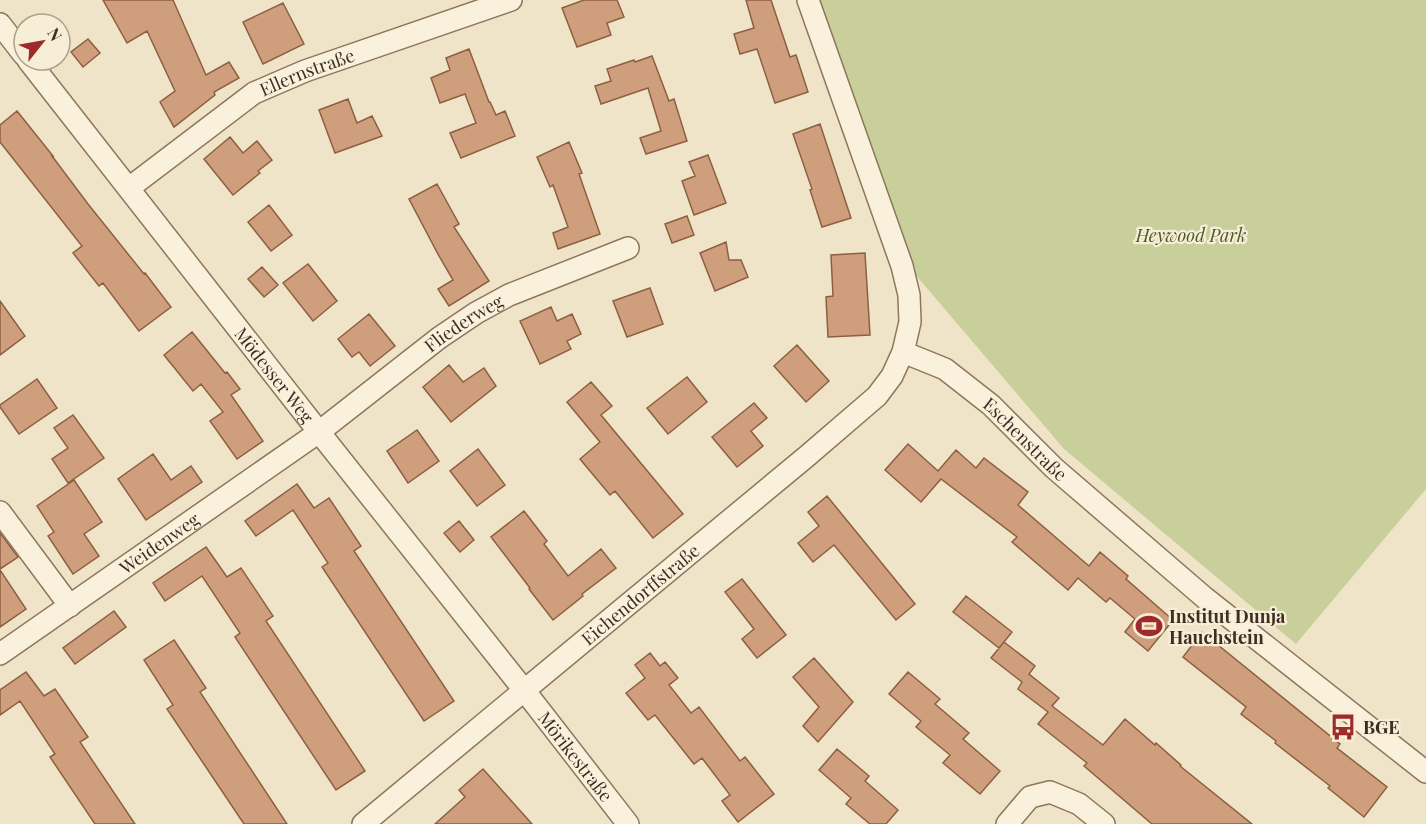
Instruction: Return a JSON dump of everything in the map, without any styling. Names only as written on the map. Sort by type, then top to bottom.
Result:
[{"type":"street","name":"Ellernstraße","points":[[129,188],[254,93],[305,72],[511,0]]},
{"type":"street","points":[[808,0],[902,266],[909,295],[910,322],[903,352]]},
{"type":"street","points":[[0,24],[12,40]]},
{"type":"street","name":"Mödesser Weg","points":[[37,72],[524,690]]},
{"type":"street","name":"Fliederweg","points":[[319,432],[439,338],[476,313],[509,295],[628,248]]},
{"type":"street","name":"Eichendorffstraße","points":[[363,824],[733,519],[877,396],[892,376],[903,352]]},
{"type":"street","name":"Eschenstraße","points":[[903,352],[945,369],[991,405],[1054,468],[1205,598],[1426,772]]},
{"type":"street","name":"Weidenweg","points":[[0,654],[319,432]]},
{"type":"street","points":[[0,512],[70,606]]},
{"type":"street","name":"Mörikestraße","points":[[524,690],[628,824]]},
{"type":"street","points":[[1007,824],[1030,798],[1050,792],[1079,804],[1104,824]]},
{"type":"green space","name":"Heywood Park","points":[[818,0],[1426,0],[1426,489],[1296,644],[1064,449],[914,273]]},
{"type":"building","points":[[103,0],[173,0],[206,75],[229,62],[239,78],[214,92],[215,95],[174,127],[160,102],[175,91],[147,31],[127,43]]},
{"type":"building","points":[[584,0],[617,0],[624,17],[607,23],[611,35],[577,47],[562,8]]},
{"type":"building","points":[[746,0],[771,0],[790,57],[796,55],[808,92],[775,103],[757,49],[740,54],[734,34],[754,28]]},
{"type":"building","points":[[283,3],[304,44],[263,64],[243,22]]},
{"type":"building","points":[[88,39],[100,53],[83,67],[72,51]]},
{"type":"building","points":[[469,49],[489,102],[496,115],[505,111],[515,136],[461,158],[450,133],[476,123],[465,94],[440,103],[431,78],[450,70],[446,58]]},
{"type":"building","points":[[652,56],[669,101],[674,99],[687,141],[646,154],[640,138],[661,131],[648,88],[601,104],[595,86],[611,81],[607,69]]},
{"type":"building","points":[[348,99],[357,123],[372,116],[382,136],[335,153],[319,110]]},
{"type":"building","points":[[17,111],[171,307],[139,331],[103,283],[99,286],[73,253],[82,246],[0,142],[0,125]]},
{"type":"building","points":[[820,124],[851,218],[822,227],[793,134]]},
{"type":"building","points":[[230,137],[243,153],[257,141],[272,160],[233,195],[204,159]]},
{"type":"building","points":[[569,142],[582,173],[579,174],[600,234],[558,249],[553,233],[568,227],[553,185],[550,187],[537,157]]},
{"type":"building","points":[[708,155],[726,203],[694,215],[682,181],[695,176],[689,162]]},
{"type":"building","points":[[437,184],[459,224],[454,227],[489,281],[449,306],[438,289],[453,280],[409,199]]},
{"type":"building","points":[[269,205],[292,235],[271,251],[248,222]]},
{"type":"building","points":[[687,216],[694,235],[672,243],[665,224]]},
{"type":"building","points":[[726,242],[729,260],[741,260],[748,277],[715,291],[700,253]]},
{"type":"building","points":[[865,253],[870,335],[828,337],[826,297],[833,296],[831,255]]},
{"type":"building","points":[[308,264],[337,301],[313,321],[283,283]]},
{"type":"building","points":[[262,267],[278,285],[264,297],[248,279]]},
{"type":"building","points":[[650,288],[663,324],[627,337],[613,301]]},
{"type":"building","points":[[0,301],[25,336],[0,355]]},
{"type":"building","points":[[551,307],[557,321],[572,314],[581,334],[567,341],[571,349],[540,364],[520,321]]},
{"type":"building","points":[[369,314],[395,346],[370,366],[359,352],[352,357],[338,339]]},
{"type":"building","points":[[192,332],[240,389],[231,395],[263,441],[237,459],[210,421],[223,412],[201,384],[193,391],[164,355]]},
{"type":"building","points":[[797,345],[829,381],[806,402],[774,366]]},
{"type":"building","points":[[449,365],[463,382],[484,368],[496,386],[451,422],[423,387]]},
{"type":"building","points":[[687,377],[707,402],[668,434],[647,408]]},
{"type":"building","points":[[37,379],[57,408],[19,434],[0,405]]},
{"type":"building","points":[[591,382],[612,406],[601,415],[683,514],[653,538],[615,491],[610,495],[580,459],[600,442],[567,402]]},
{"type":"building","points":[[754,403],[767,418],[751,431],[763,446],[737,467],[712,437]]},
{"type":"building","points":[[73,415],[104,458],[68,483],[52,459],[68,448],[54,428]]},
{"type":"building","points":[[417,430],[439,461],[408,483],[387,451]]},
{"type":"building","points":[[908,444],[938,471],[956,450],[976,468],[984,458],[1028,492],[1018,505],[1089,566],[1100,552],[1128,576],[1126,579],[1173,620],[1148,651],[1125,632],[1135,619],[1110,598],[1106,602],[1078,578],[1068,590],[1012,542],[1017,537],[941,479],[921,502],[885,470]]},
{"type":"building","points":[[478,449],[505,485],[477,506],[450,471]]},
{"type":"building","points":[[153,454],[171,480],[191,466],[202,482],[146,520],[118,479]]},
{"type":"building","points":[[74,480],[102,522],[84,534],[99,556],[73,574],[48,536],[54,532],[37,506]]},
{"type":"building","points":[[297,484],[314,508],[329,498],[361,546],[354,551],[454,701],[424,721],[322,567],[328,563],[293,510],[256,536],[245,521]]},
{"type":"building","points":[[827,496],[915,604],[896,620],[834,545],[813,562],[798,543],[819,526],[808,512]]},
{"type":"building","points":[[524,511],[547,541],[544,544],[568,576],[601,549],[616,568],[553,620],[491,537]]},
{"type":"building","points":[[459,521],[474,540],[460,552],[444,533]]},
{"type":"building","points":[[0,533],[18,557],[0,569]]},
{"type":"building","points":[[206,547],[227,577],[241,568],[273,616],[266,621],[365,771],[336,790],[235,637],[240,633],[202,576],[165,601],[153,583]]},
{"type":"building","points":[[0,570],[26,609],[0,627]]},
{"type":"building","points":[[742,579],[786,635],[757,658],[742,639],[754,629],[725,592]]},
{"type":"building","points":[[966,596],[1012,632],[999,648],[953,612]]},
{"type":"building","points":[[114,611],[126,627],[75,664],[63,648]]},
{"type":"building","points":[[1202,632],[1340,744],[1337,748],[1387,787],[1364,817],[1328,788],[1330,786],[1241,714],[1246,707],[1183,657]]},
{"type":"building","points":[[174,640],[206,688],[200,692],[287,824],[244,824],[167,709],[173,705],[144,660]]},
{"type":"building","points":[[1004,642],[1035,666],[1029,674],[1059,698],[1052,706],[1103,745],[1125,719],[1252,824],[1152,824],[1084,766],[1087,763],[1038,724],[1048,712],[1018,689],[1022,682],[991,658]]},
{"type":"building","points":[[650,653],[660,666],[665,662],[678,678],[669,685],[691,713],[699,707],[740,761],[745,757],[774,794],[738,822],[722,801],[730,795],[702,758],[694,764],[655,715],[648,720],[626,693],[645,678],[635,665]]},
{"type":"building","points":[[814,658],[853,702],[818,742],[803,726],[819,707],[793,677]]},
{"type":"building","points":[[26,672],[44,696],[55,689],[88,737],[80,742],[135,824],[95,824],[50,757],[55,754],[20,701],[0,715],[0,690]]},
{"type":"building","points":[[908,672],[940,699],[935,704],[969,733],[963,739],[1000,771],[980,794],[943,763],[950,755],[916,727],[921,721],[889,694]]},
{"type":"building","points":[[837,749],[869,776],[865,781],[898,810],[886,824],[870,824],[846,804],[851,798],[819,770]]},
{"type":"building","points":[[483,769],[532,824],[435,824],[465,797],[459,790]]},
{"type":"place","name":"Institut Dunja Hauchstein","points":[[1149,626]]},
{"type":"place","name":"BGE","points":[[1343,727]]}]
